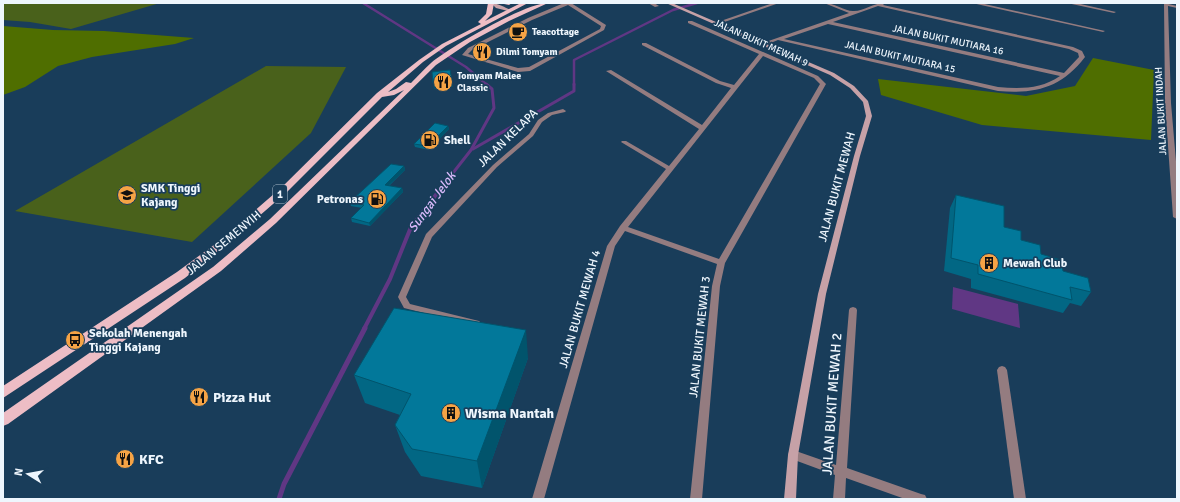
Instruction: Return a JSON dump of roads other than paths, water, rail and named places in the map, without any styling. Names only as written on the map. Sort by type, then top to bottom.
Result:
[{"type":"main road","points":[[476,28],[489,14],[492,3]]},
{"type":"main road","points":[[502,3],[509,3]]},
{"type":"main road","name":"JALAN SEMENYIH","points":[[3,393],[181,275],[225,241],[285,189],[380,95],[421,62],[444,45],[508,10],[525,3]]},
{"type":"main road","points":[[468,41],[473,35],[506,16],[508,10],[518,11],[538,3]]},
{"type":"main road","name":"JALAN SEMENYIH","points":[[3,421],[217,269],[273,221],[433,65],[454,49],[468,41],[507,20],[545,3]]},
{"type":"main road","points":[[380,95],[395,93],[415,76],[433,65]]},
{"type":"main road","points":[[345,152],[354,137],[387,102],[388,99],[380,95]]},
{"type":"street","points":[[492,3],[498,7],[508,10]]},
{"type":"street","points":[[569,3],[604,26],[602,30],[530,69],[518,70],[465,55],[470,49],[530,19],[569,3]]},
{"type":"street","points":[[650,3],[657,6]]},
{"type":"street","name":"JALAN BUKIT MEWAH","points":[[668,3],[832,74],[852,87],[866,102],[869,116],[857,156],[822,294],[794,455],[790,499]]},
{"type":"street","points":[[714,24],[777,3]]},
{"type":"street","points":[[826,3],[854,12]]},
{"type":"street","points":[[974,3],[1103,31]]},
{"type":"street","points":[[1069,3],[1114,12]]},
{"type":"street","points":[[763,44],[881,4]]},
{"type":"street","name":"JALAN BUKIT MUTIARA 15","points":[[779,39],[998,89],[1017,91],[1037,90],[1065,75],[1082,57],[1080,52],[1071,48],[881,4]]},
{"type":"street","points":[[1165,4],[1177,6]]},
{"type":"street","name":"JALAN BUKIT INDAH","points":[[1165,4],[1168,103],[1177,217]]},
{"type":"street","name":"JALAN BUKIT MEWAH 9","points":[[690,22],[816,77],[823,84]]},
{"type":"street","name":"JALAN BUKIT MUTIARA 16","points":[[827,22],[1065,75]]},
{"type":"street","points":[[729,38],[739,35]]},
{"type":"street","points":[[644,44],[718,82],[735,87]]},
{"type":"street","name":"JALAN BUKIT MEWAH 4","points":[[538,499],[611,246],[623,228],[762,53]]},
{"type":"street","points":[[609,71],[702,128]]},
{"type":"street","name":"JALAN BUKIT MEWAH 3","points":[[696,499],[716,286],[721,262],[823,84]]},
{"type":"street","name":"JALAN KELAPA","points":[[478,323],[407,306],[402,297],[429,236],[495,166],[531,136],[540,121],[550,114],[563,111]]},
{"type":"street","points":[[624,142],[670,169]]},
{"type":"street","points":[[623,228],[721,262]]},
{"type":"street","name":"JALAN BUKIT MEWAH 2","points":[[839,499],[853,310]]},
{"type":"street","points":[[1002,370],[1020,499]]},
{"type":"street","points":[[794,455],[921,499]]},
{"type":"waterway","name":"Sungai Jelok","points":[[363,3],[466,67],[487,85]]},
{"type":"waterway","points":[[473,149],[574,91],[574,60],[673,10],[697,3]]},
{"type":"waterway","name":"Sungai Jelok","points":[[438,192],[471,150],[494,108],[492,89],[486,84]]},
{"type":"waterway","name":"Sungai Jelok","points":[[364,329],[390,279],[411,227],[439,191]]},
{"type":"waterway","name":"Sungai Jelok","points":[[279,499],[284,484],[365,328]]},
{"type":"place","name":"Teacottage","points":[[518,32]]},
{"type":"place","name":"Dilmi Tomyam","points":[[482,52]]},
{"type":"place","name":"Tomyam Malee Classic","points":[[443,82]]},
{"type":"place","name":"Shell","points":[[430,140]]},
{"type":"place","name":"SMK Tinggi Kajang","points":[[127,195]]},
{"type":"place","name":"Petronas","points":[[377,199]]},
{"type":"place","name":"Mewah Club","points":[[989,263]]},
{"type":"place","name":"Sekolah Menengah Tinggi Kajang","points":[[75,340]]},
{"type":"place","name":"Pizza Hut","points":[[199,397]]},
{"type":"place","name":"Wisma Nantah","points":[[451,413]]},
{"type":"place","name":"KFC","points":[[125,459]]}]
